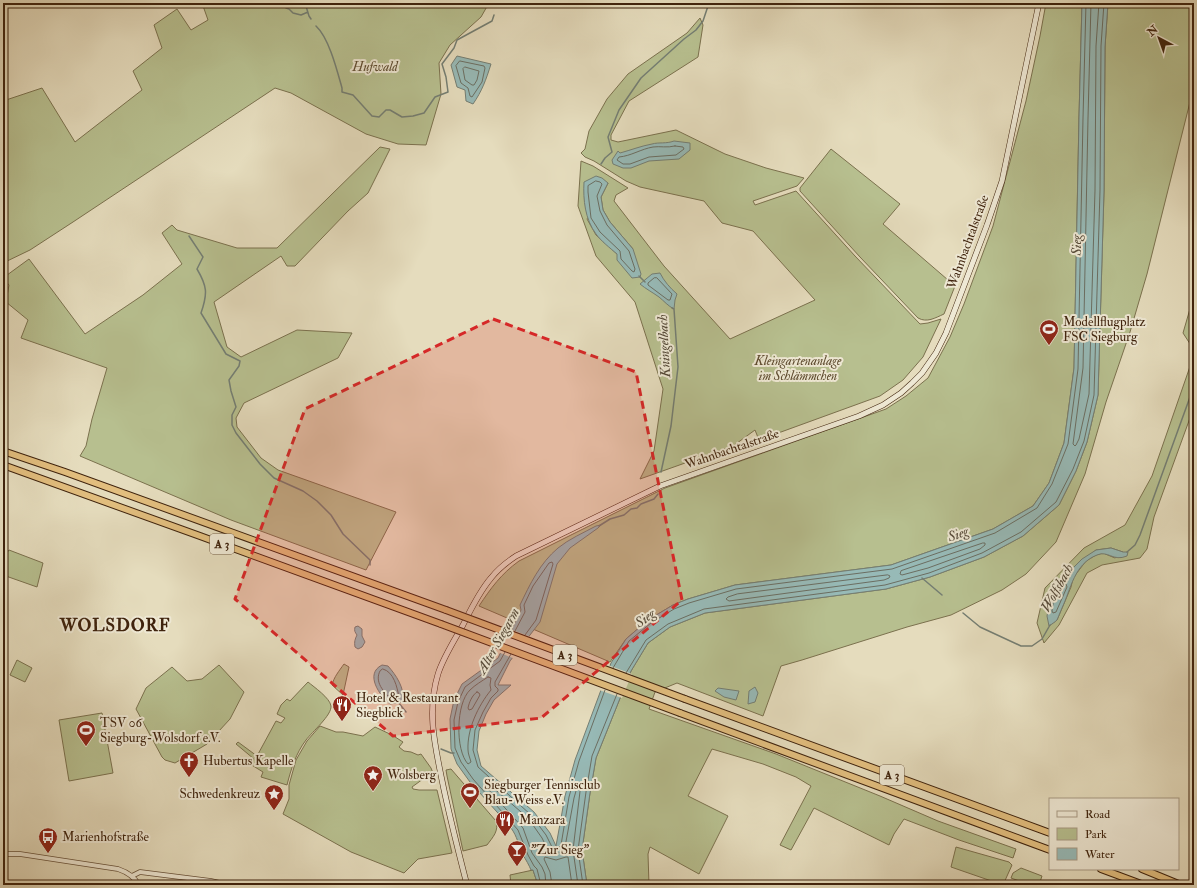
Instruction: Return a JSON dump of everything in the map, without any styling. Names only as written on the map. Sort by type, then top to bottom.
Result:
[{"type":"highway","name":"A 3","points":[[3,451],[446,610],[1049,833]]},
{"type":"highway","name":"A 3","points":[[3,465],[441,624],[1049,850]]},
{"type":"highway","points":[[1105,870],[1144,885]]},
{"type":"highway","points":[[1144,870],[1181,885]]},
{"type":"main road","name":"Wahnbachtalstraße","points":[[465,885],[438,762],[432,721],[432,707],[438,672],[490,578],[502,566],[516,556],[660,486],[852,418],[883,405],[901,393],[922,373],[936,353],[946,334],[1002,181],[1039,3]]},
{"type":"street","points":[[3,854],[20,854],[118,870],[126,872],[132,876],[139,885]]},
{"type":"street","points":[[132,876],[140,872],[211,881],[228,885]]},
{"type":"highlighted area","points":[[493,319],[636,372],[682,600],[541,718],[393,736],[235,599],[305,409]]},
{"type":"green space","name":"Hufwald","points":[[202,3],[489,3],[481,17],[450,45],[439,63],[441,94],[426,145],[398,144],[366,134],[291,93],[275,88],[30,250],[3,263],[3,101],[42,88],[75,142],[142,90],[133,71],[162,48],[154,25],[177,9],[191,30],[208,20]]},
{"type":"green space","points":[[1046,3],[1082,3],[1074,368],[1064,443],[1049,483],[1033,506],[993,529],[891,565],[735,585],[688,599],[673,605],[648,620],[626,639],[610,662],[479,606],[497,582],[519,561],[665,488],[886,409],[906,396],[928,378],[950,337],[993,226],[1026,101]]},
{"type":"green space","points":[[1108,3],[1194,3],[1194,86],[1147,274],[1130,332],[1106,402],[1085,474],[1056,542],[1026,574],[1002,590],[951,615],[781,666],[763,716],[677,683],[655,692],[649,709],[776,754],[938,821],[1016,849],[1013,858],[959,840],[904,819],[889,845],[814,808],[791,850],[780,845],[811,786],[796,777],[763,764],[712,749],[688,796],[728,816],[699,874],[650,847],[648,854],[649,885],[587,885],[582,850],[596,758],[631,671],[648,643],[670,627],[705,613],[886,589],[930,577],[984,557],[1023,536],[1059,505],[1076,471],[1087,442],[1098,395],[1104,191],[1105,47]]},
{"type":"green space","name":"Kleingartenanlage im Schlämmchen","points":[[700,18],[703,25],[698,57],[629,101],[611,135],[611,140],[618,142],[676,130],[725,154],[766,168],[804,178],[797,186],[753,201],[755,205],[796,191],[920,324],[941,319],[923,357],[903,380],[880,396],[759,440],[755,430],[733,446],[640,479],[654,451],[663,389],[635,302],[596,256],[578,206],[581,161],[593,166],[628,188],[616,195],[614,201],[664,266],[730,339],[815,300],[753,231],[722,223],[704,201],[640,187],[626,181],[585,157],[581,153],[585,149],[589,131],[607,99],[628,74],[687,33]],"holes":[[[608,183],[601,197],[603,210],[610,222],[633,249],[617,254],[596,235],[587,219]]]},
{"type":"green space","points":[[380,147],[390,149],[368,193],[348,211],[295,266],[287,266],[281,256],[214,302],[227,347],[241,357],[297,330],[352,333],[338,358],[244,403],[236,418],[237,427],[261,458],[278,470],[396,512],[366,570],[231,520],[80,456],[86,446],[92,419],[107,368],[21,338],[28,320],[6,302],[9,285],[3,278],[29,259],[85,334],[143,295],[182,264],[162,233],[172,225],[177,230],[237,248],[277,248]]},
{"type":"green space","points":[[831,149],[900,204],[883,224],[955,286],[944,314],[928,320],[918,318],[800,191],[800,188]]},
{"type":"green space","points":[[1194,295],[1194,350],[1183,333]]},
{"type":"green space","points":[[1194,355],[1194,407],[1154,517],[1147,549],[1140,558],[1102,565],[1087,573],[1059,625],[1044,643],[1037,623],[1045,588],[1084,548],[1125,525],[1152,476]],"holes":[[[1111,548],[1123,552],[1115,558],[1103,553],[1086,561],[1073,578],[1071,587],[1057,620],[1050,625],[1057,584],[1070,571],[1096,550]]]},
{"type":"green space","points":[[9,550],[43,563],[37,587],[3,575],[3,558]]},
{"type":"green space","points":[[17,660],[32,668],[25,682],[10,675]]},
{"type":"green space","points":[[344,664],[349,667],[343,695],[332,685],[335,677]]},
{"type":"green space","points":[[219,665],[244,692],[230,719],[207,744],[175,763],[165,760],[136,709],[146,688],[172,667],[187,681],[202,679]]},
{"type":"green space","points":[[308,682],[328,700],[331,706],[330,710],[299,750],[287,785],[261,777],[263,772],[250,764],[254,759],[236,744],[238,742],[257,756],[276,721],[281,723],[285,718],[277,714],[281,705],[287,699],[290,701]]},
{"type":"green space","name":"TSV 06 Siegburg-Wolsdorf e.V.","points":[[102,713],[113,773],[69,781],[59,720]]},
{"type":"green space","points":[[320,726],[336,732],[363,736],[375,727],[403,742],[399,747],[404,751],[418,755],[421,754],[433,773],[426,774],[423,779],[412,787],[413,789],[419,790],[437,790],[452,853],[418,859],[404,873],[351,852],[283,814],[289,799],[289,785],[296,760],[307,741]]},
{"type":"green space","name":"Siegburger Tennisclub Blau-Weiss e.V.","points":[[451,769],[496,821],[496,831],[487,845],[463,851],[446,770]]},
{"type":"green space","points":[[956,847],[1009,862],[1012,865],[1003,885],[951,867]]},
{"type":"green space","points":[[1021,868],[1042,876],[1039,885],[1030,885],[1011,878],[1013,873]]},
{"type":"green space","points":[[533,870],[538,885],[511,885],[510,875]]},
{"type":"water","points":[[1082,3],[1108,3],[1105,47],[1104,191],[1098,395],[1087,442],[1076,471],[1059,505],[1023,536],[984,557],[930,577],[886,589],[705,613],[670,627],[648,643],[631,671],[596,758],[582,850],[587,885],[538,885],[533,870],[531,870],[523,855],[511,828],[508,827],[506,822],[470,782],[457,764],[451,749],[450,719],[454,700],[462,684],[498,658],[521,610],[520,605],[532,582],[546,560],[558,548],[576,536],[601,525],[570,548],[557,564],[540,622],[510,661],[498,685],[511,685],[494,700],[486,714],[479,731],[477,750],[481,766],[534,812],[550,833],[556,846],[565,796],[575,760],[611,663],[626,639],[648,620],[673,605],[735,585],[891,565],[993,529],[1033,506],[1049,483],[1064,443],[1074,368]]},
{"type":"water","points":[[457,56],[491,64],[484,85],[473,104],[466,101],[465,90],[457,87],[451,65]]},
{"type":"water","points":[[674,141],[690,143],[690,150],[679,159],[649,161],[631,168],[623,168],[613,164],[612,160],[618,151],[620,153],[655,143]]},
{"type":"water","points":[[596,176],[602,178],[608,183],[601,197],[603,210],[610,222],[633,249],[641,274],[640,277],[632,278],[617,260],[617,254],[598,237],[589,222],[584,202],[584,182]]},
{"type":"water","points":[[660,273],[667,284],[677,294],[674,309],[640,284],[652,274]]},
{"type":"water","points":[[1111,548],[1128,552],[1127,556],[1118,558],[1101,554],[1089,559],[1083,564],[1074,578],[1057,620],[1049,626],[1047,616],[1049,605],[1057,584],[1082,559],[1096,550]]},
{"type":"water","points":[[358,626],[362,629],[362,636],[365,642],[362,647],[358,649],[355,647],[357,635],[355,632],[355,627]]},
{"type":"water","points":[[382,665],[388,666],[397,678],[403,692],[403,702],[390,704],[378,691],[374,674]]},
{"type":"water","points":[[755,687],[758,693],[755,702],[748,704],[749,691]]},
{"type":"water","points":[[718,688],[739,691],[736,700],[724,697],[715,691]]},
{"type":"pier","points":[[510,629],[531,637],[515,659],[498,652]]},
{"type":"pier","points":[[608,665],[632,674],[622,698],[599,690]]},
{"type":"waterway","points":[[281,3],[293,13],[301,15],[308,12]]},
{"type":"waterway","points":[[305,3],[311,19]]},
{"type":"waterway","name":"Kningelbach","points":[[601,164],[612,152],[608,137],[619,110],[641,78],[696,30],[703,21],[709,3]]},
{"type":"waterway","points":[[316,26],[321,31],[329,46],[338,72],[342,92],[353,95],[372,116],[379,117],[386,110],[390,110],[402,117],[424,113],[435,97],[448,92],[442,64],[454,48],[457,40],[492,21],[494,15]]},
{"type":"waterway","points":[[189,236],[203,257],[197,269],[205,285],[205,300],[201,313],[226,354],[240,361],[239,366],[229,380],[236,407],[232,415],[232,425],[236,433],[260,464],[274,478],[303,491],[317,501],[331,515],[343,534],[370,560],[370,565]]},
{"type":"waterway","name":"Kningelbach","points":[[639,276],[645,282]]},
{"type":"waterway","name":"Kningelbach","points":[[661,472],[671,426],[678,367],[674,309],[672,308]]},
{"type":"waterway","name":"Wolfsbach","points":[[1127,552],[1135,545],[1140,535],[1194,386]]},
{"type":"waterway","name":"Kningelbach","points":[[599,526],[610,519],[624,515],[631,509],[637,508],[641,504],[654,499],[658,494]]},
{"type":"waterway","name":"Wolfsbach","points":[[922,578],[942,595]]},
{"type":"waterway","name":"Wolfsbach","points":[[963,613],[980,627],[1021,646],[1032,646],[1042,639],[1050,625]]},
{"type":"waterway","points":[[398,702],[406,712]]},
{"type":"waterway","points":[[441,749],[454,753]]},
{"type":"place","name":"Modellflugplatz FSC Siegburg","points":[[1049,346]]},
{"type":"place","name":"Hotel & Restaurant Siegblick","points":[[342,722]]},
{"type":"place","name":"TSV 06 Siegburg-Wolsdorf e.V.","points":[[86,747]]},
{"type":"place","name":"Hubertus Kapelle","points":[[189,778]]},
{"type":"place","name":"Wolsberg","points":[[373,792]]},
{"type":"place","name":"Siegburger Tennisclub Blau-Weiss e.V.","points":[[470,809]]},
{"type":"place","name":"Schwedenkreuz","points":[[274,811]]},
{"type":"place","name":"Manzara","points":[[505,837]]},
{"type":"place","name":"Marienhofstraße","points":[[48,854]]},
{"type":"place","name":"\"Zur Sieg\"","points":[[517,867]]},
{"type":"district","name":"WOLSDORF","points":[[115,625]]},
{"type":"water label","name":"Sieg","points":[[1076,245]]},
{"type":"water label","name":"Sieg","points":[[958,534]]},
{"type":"water label","name":"Sieg","points":[[645,618]]},
{"type":"water label","name":"Alter Siegarm","points":[[498,641]]}]
